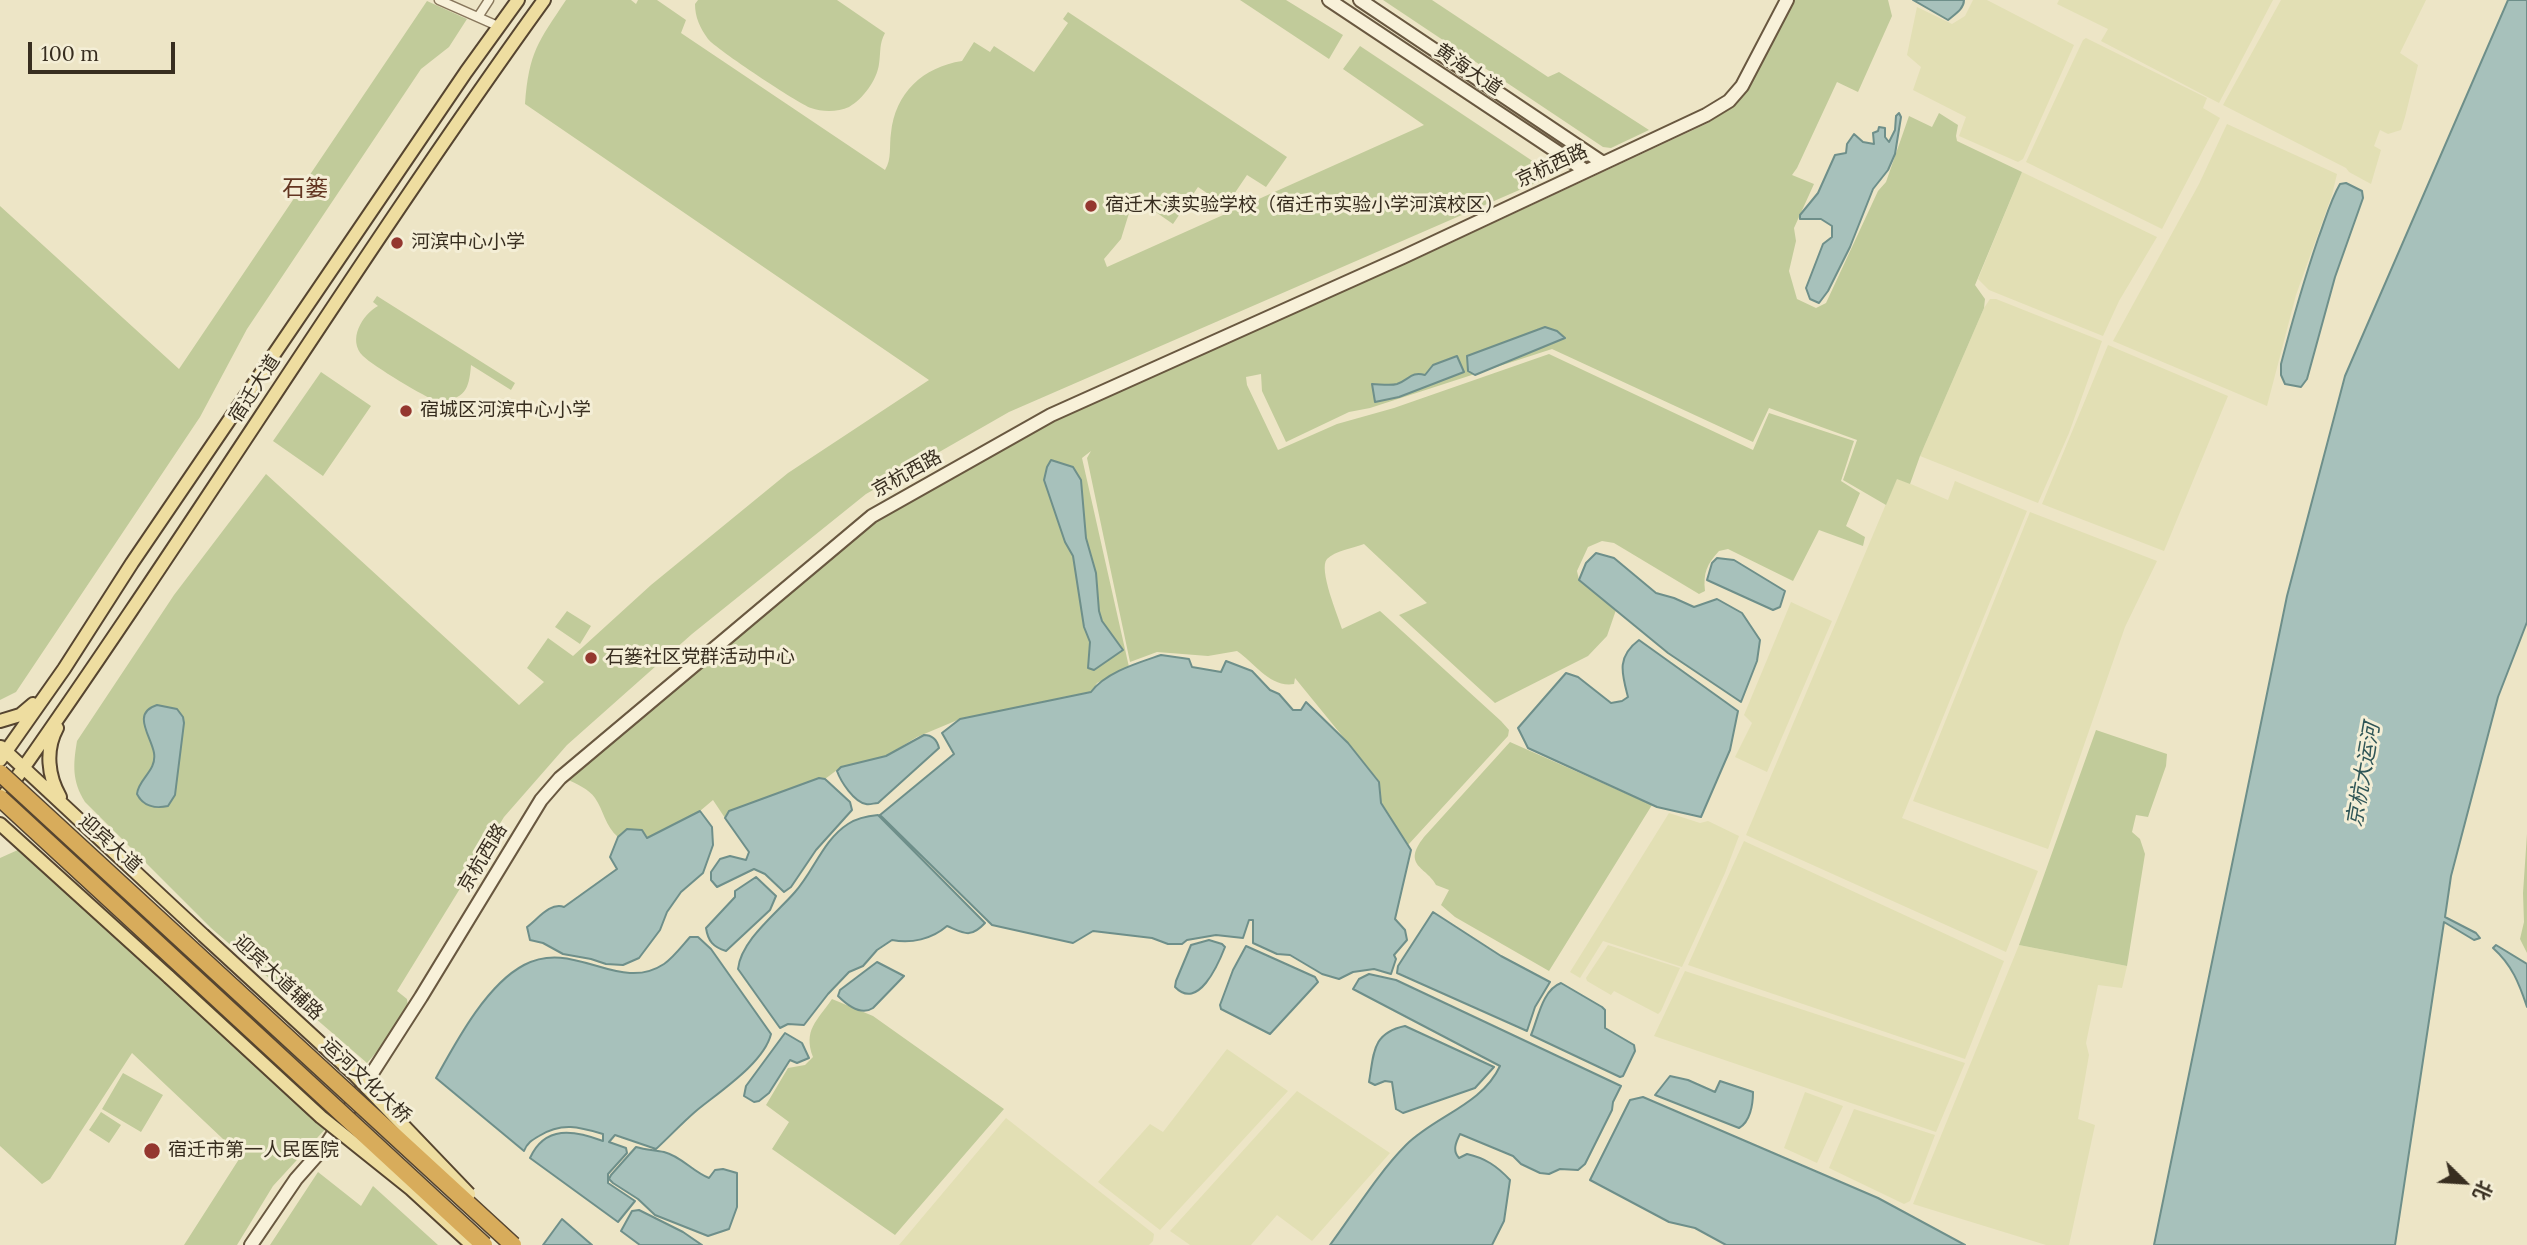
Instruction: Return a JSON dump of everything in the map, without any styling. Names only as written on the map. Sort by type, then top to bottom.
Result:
[{"type":"highway","name":"迎宾大道","points":[[0,773],[190,947]]},
{"type":"highway","name":"迎宾大道","points":[[0,799],[178,962]]},
{"type":"highway","name":"运河文化大桥","points":[[190,947],[513,1245]]},
{"type":"highway","name":"运河文化大桥","points":[[178,962],[484,1245]]},
{"type":"main road","name":"宿迁大道","points":[[2,752],[53,684],[191,476],[518,0]]},
{"type":"main road","name":"宿迁大道","points":[[0,799],[69,704],[480,89],[544,0]]},
{"type":"main road","name":"黄海大道","points":[[1329,0],[1586,171]]},
{"type":"main road","name":"黄海大道","points":[[1360,0],[1603,163]]},
{"type":"main road","name":"京杭西路","points":[[251,1245],[296,1179],[326,1145],[547,792],[560,778],[872,516],[1051,415],[1404,257],[1706,115],[1729,100],[1742,86],[1787,0]]},
{"type":"main road","points":[[0,721],[20,715],[53,684]]},
{"type":"main road","points":[[68,809],[51,780],[49,764],[54,733],[69,704]]},
{"type":"main road","name":"迎宾大道辅路","points":[[2,752],[68,809],[354,1074],[447,1173],[523,1245]]},
{"type":"main road","points":[[0,824],[321,1117],[411,1189],[472,1245]]},
{"type":"main road","points":[[0,841],[23,844]]},
{"type":"street","points":[[439,0],[500,27]]},
{"type":"street","points":[[478,17],[489,0]]},
{"type":"shaded area","points":[[1973,0],[1987,0],[2074,45],[2023,159],[2018,162],[1959,136],[1966,117],[1913,90],[1921,67],[1907,55],[1917,7],[1952,24],[1965,16]]},
{"type":"shaded area","points":[[2059,0],[2273,0],[2219,103],[2101,41],[2108,29],[2057,4]]},
{"type":"shaded area","points":[[2281,0],[2426,0],[2400,53],[2418,65],[2405,117],[2401,130],[2388,134],[2380,130],[2374,146],[2381,150],[2371,184],[2346,168],[2223,105]]},
{"type":"shaded area","points":[[2086,38],[2207,98],[2203,108],[2220,118],[2162,229],[2026,162]]},
{"type":"shaded area","points":[[2227,124],[2337,174],[2296,295],[2267,406],[2113,341],[2199,184]]},
{"type":"shaded area","points":[[2022,172],[2157,237],[2119,301],[2103,336],[1989,290],[1978,279]]},
{"type":"shaded area","points":[[1990,299],[1996,299],[2102,341],[2069,433],[2038,503],[1920,456]]},
{"type":"shaded area","points":[[2108,345],[2228,396],[2164,551],[2042,504]]},
{"type":"shaded area","points":[[1897,478],[1948,500],[1955,481],[2027,511],[1902,818],[2038,871],[2006,952],[1746,835]]},
{"type":"shaded area","points":[[2030,512],[2157,561],[2125,627],[2048,849],[1913,801]]},
{"type":"shaded area","points":[[1791,602],[1832,621],[1767,772],[1735,757],[1752,723],[1744,715]]},
{"type":"shaded area","points":[[1669,813],[1700,823],[1708,821],[1739,836],[1682,967],[1603,941],[1580,978],[1570,972]]},
{"type":"shaded area","points":[[1744,841],[2004,961],[1965,1059],[1688,965]]},
{"type":"shaded area","points":[[1608,945],[1680,968],[1658,1014],[1614,991],[1611,995],[1587,981],[1586,978]]},
{"type":"shaded area","points":[[2019,945],[2127,966],[2122,988],[2098,985],[2086,1043],[2089,1055],[2078,1119],[2095,1125],[2069,1245],[2046,1245],[1913,1204]]},
{"type":"shaded area","points":[[1685,971],[1965,1063],[1936,1132],[1654,1036]]},
{"type":"shaded area","points":[[1227,1049],[1288,1091],[1160,1230],[1098,1182],[1150,1124],[1163,1132]]},
{"type":"shaded area","points":[[1297,1091],[1390,1153],[1312,1241],[1277,1215],[1251,1245],[1190,1245],[1170,1231]]},
{"type":"shaded area","points":[[1805,1092],[1843,1106],[1817,1163],[1784,1148]]},
{"type":"shaded area","points":[[1854,1109],[1935,1135],[1910,1201],[1904,1204],[1829,1168]]},
{"type":"shaded area","points":[[1006,1118],[1154,1234],[1153,1241],[1149,1245],[899,1245]]},
{"type":"green space","points":[[566,0],[631,0],[636,4],[638,0],[657,0],[686,20],[681,33],[885,170],[898,106],[913,84],[935,69],[962,61],[974,42],[990,52],[994,46],[1034,72],[1068,23],[1063,19],[1068,12],[1287,157],[1266,187],[1247,175],[1226,206],[1198,187],[1173,224],[1134,197],[1121,239],[1104,259],[1107,267],[1424,125],[1343,69],[1360,46],[1543,168],[1544,176],[1540,181],[1009,412],[866,494],[692,634],[567,745],[504,817],[397,991],[407,999],[408,1007],[387,1040],[367,1063],[211,928],[85,802],[76,780],[74,765],[77,741],[174,595],[266,474],[519,705],[544,682],[527,668],[548,638],[573,656],[651,585],[788,473],[929,380],[525,104],[532,59],[548,27]]},
{"type":"green space","points":[[698,0],[837,0],[885,33],[872,83],[849,107],[830,111],[811,108],[758,76],[708,39],[697,18],[695,4]]},
{"type":"green space","points":[[1240,0],[1286,0],[1343,35],[1329,59]]},
{"type":"green space","points":[[1383,0],[1432,0],[1548,77],[1559,72],[1649,130],[1611,148],[1603,147]]},
{"type":"green space","points":[[1793,0],[1888,0],[1892,16],[1858,92],[1837,82],[1792,175],[1814,184],[1794,228],[1796,241],[1789,271],[1797,299],[1816,308],[1826,303],[1878,191],[1886,182],[1909,116],[1932,127],[1939,113],[1958,125],[1957,141],[2022,172],[1975,285],[1985,299],[1984,308],[1910,484],[1897,479],[1886,505],[1843,480],[1857,440],[1769,408],[1753,442],[1552,349],[1370,408],[1349,412],[1286,442],[1262,391],[1261,374],[1246,377],[1247,385],[1278,450],[1337,424],[1394,408],[1549,354],[1753,450],[1769,413],[1854,441],[1841,481],[1860,493],[1846,526],[1865,537],[1863,546],[1819,530],[1793,581],[1728,549],[1719,551],[1707,569],[1705,591],[1699,594],[1614,543],[1602,541],[1588,547],[1577,571],[1579,580],[1616,610],[1607,636],[1588,656],[1495,703],[1399,615],[1427,603],[1364,544],[1330,556],[1325,564],[1325,572],[1342,629],[1380,611],[1509,730],[1508,736],[1408,845],[1381,803],[1379,781],[1295,678],[1294,684],[1278,682],[1263,674],[1237,651],[1208,656],[1157,652],[1130,662],[1087,458],[1091,451],[1082,458],[1129,667],[1097,683],[1091,692],[960,719],[917,737],[886,756],[841,767],[825,779],[819,778],[729,811],[725,818],[713,800],[700,811],[647,838],[641,830],[627,829],[618,837],[592,795],[567,779],[879,518],[1069,413],[1425,255],[1708,123],[1734,105],[1754,79]]},
{"type":"green space","points":[[427,1],[467,19],[449,47],[421,69],[247,329],[200,417],[16,692],[0,700],[0,206],[179,369]]},
{"type":"green space","points":[[377,296],[515,383],[511,390],[471,365],[464,392],[447,401],[438,402],[377,367],[358,350],[356,336],[367,315],[378,306],[373,302]]},
{"type":"green space","points":[[321,372],[371,406],[323,476],[273,441]]},
{"type":"green space","points":[[567,611],[591,626],[580,644],[555,627]]},
{"type":"green space","points":[[2096,730],[2167,754],[2166,766],[2148,817],[2136,815],[2132,832],[2140,839],[2145,854],[2127,966],[2019,945]]},
{"type":"green space","points":[[1510,742],[1652,805],[1549,971],[1455,917],[1441,905],[1449,890],[1436,885],[1415,860],[1415,854],[1424,837]]},
{"type":"green space","points":[[2527,834],[2527,953],[2520,939],[2524,922]]},
{"type":"green space","points":[[20,849],[329,1125],[273,1186],[237,1245],[184,1245],[241,1156],[132,1053],[50,1179],[42,1184],[0,1146],[0,858]]},
{"type":"green space","points":[[832,999],[873,1016],[1004,1109],[895,1235],[772,1149],[789,1122],[766,1105],[788,1068],[805,1065],[813,1057],[810,1040],[813,1026]]},
{"type":"green space","points":[[123,1073],[163,1095],[141,1132],[102,1109]]},
{"type":"green space","points":[[101,1112],[121,1125],[109,1143],[89,1130]]},
{"type":"green space","points":[[318,1172],[361,1206],[373,1186],[438,1245],[270,1245]]},
{"type":"water","points":[[1913,0],[1964,0],[1964,3],[1948,20]]},
{"type":"water","name":"京杭大运河","points":[[2508,0],[2527,0],[2527,622],[2498,697],[2451,876],[2445,917],[2476,933],[2480,938],[2474,940],[2444,922],[2395,1245],[2154,1245],[2287,596],[2345,376]]},
{"type":"water","points":[[1899,113],[1901,117],[1895,154],[1888,170],[1873,189],[1850,247],[1828,291],[1819,303],[1810,299],[1806,288],[1823,244],[1832,237],[1832,226],[1821,219],[1800,219],[1800,215],[1818,193],[1835,155],[1846,153],[1847,144],[1854,134],[1863,142],[1874,144],[1873,133],[1878,131],[1879,127],[1885,128],[1885,137],[1889,142]]},
{"type":"water","points":[[2346,183],[2362,191],[2363,198],[2335,277],[2307,379],[2301,387],[2285,384],[2281,375],[2281,364],[2303,285],[2333,197],[2340,184]]},
{"type":"water","points":[[1545,327],[1557,331],[1565,338],[1475,375],[1468,371],[1467,356]]},
{"type":"water","points":[[1457,356],[1464,372],[1399,397],[1375,402],[1372,384],[1394,385],[1413,375],[1425,375],[1433,365]]},
{"type":"water","points":[[1051,460],[1073,467],[1081,480],[1086,538],[1096,573],[1099,611],[1102,621],[1123,650],[1094,670],[1088,668],[1090,642],[1084,627],[1073,556],[1065,542],[1044,480]]},
{"type":"water","points":[[1596,553],[1614,558],[1656,593],[1694,607],[1717,599],[1742,613],[1760,640],[1757,661],[1741,702],[1668,653],[1579,580],[1586,563]]},
{"type":"water","points":[[1717,558],[1734,560],[1785,591],[1780,607],[1773,610],[1707,580],[1712,563]]},
{"type":"water","points":[[1639,640],[1738,711],[1730,750],[1701,817],[1657,807],[1528,748],[1518,728],[1566,673],[1578,677],[1611,703],[1628,697],[1623,673],[1624,659]]},
{"type":"water","points":[[1161,655],[1189,659],[1192,667],[1221,672],[1226,661],[1252,671],[1293,710],[1301,710],[1306,702],[1348,743],[1379,782],[1381,803],[1411,850],[1395,919],[1405,930],[1407,940],[1394,955],[1396,959],[1391,974],[1374,969],[1353,972],[1339,979],[1322,974],[1290,955],[1277,954],[1253,943],[1253,920],[1249,920],[1243,938],[1216,935],[1187,940],[1182,944],[1093,931],[1073,943],[992,925],[880,815],[954,754],[942,733],[960,719],[1091,692],[1114,674]]},
{"type":"water","points":[[157,705],[177,709],[184,723],[175,795],[168,806],[159,807],[146,804],[137,794],[154,759],[145,726],[145,713]]},
{"type":"water","points":[[924,735],[934,738],[939,748],[878,803],[861,802],[848,791],[837,771],[841,767],[886,756]]},
{"type":"water","points":[[819,778],[825,779],[850,802],[852,810],[816,850],[791,887],[784,892],[765,874],[754,869],[717,887],[711,880],[711,872],[720,859],[730,856],[746,860],[749,852],[725,818],[729,811]]},
{"type":"water","points":[[700,811],[712,827],[713,845],[703,873],[681,892],[667,912],[660,930],[639,958],[623,965],[606,964],[563,954],[543,943],[530,940],[527,927],[544,912],[554,907],[564,907],[617,869],[610,857],[618,837],[627,829],[642,830],[647,838]]},
{"type":"water","points":[[878,815],[985,923],[971,933],[947,926],[921,939],[892,940],[877,950],[863,966],[849,972],[804,1025],[788,1024],[780,1028],[738,969],[741,958],[761,927],[802,884],[832,838],[851,822]]},
{"type":"water","points":[[756,877],[776,896],[770,910],[726,951],[718,948],[708,937],[706,928],[735,897],[735,891]]},
{"type":"water","points":[[1433,912],[1501,956],[1550,982],[1535,1007],[1527,1031],[1397,973],[1398,966]]},
{"type":"water","points":[[690,937],[698,937],[711,949],[771,1034],[760,1056],[750,1066],[656,1149],[615,1135],[609,1142],[626,1148],[627,1153],[608,1174],[608,1183],[635,1201],[618,1222],[530,1158],[536,1147],[552,1135],[581,1134],[603,1141],[603,1134],[563,1127],[532,1140],[524,1151],[436,1078],[485,1000],[510,974],[524,965],[543,958],[561,958],[630,973],[647,972],[664,964]]},
{"type":"water","points":[[1209,940],[1225,947],[1217,964],[1199,990],[1183,993],[1175,987],[1176,981],[1191,945]]},
{"type":"water","points":[[2496,945],[2527,964],[2527,1007],[2514,975],[2493,948]]},
{"type":"water","points":[[1246,946],[1315,977],[1318,982],[1270,1034],[1221,1009],[1220,1005],[1233,970]]},
{"type":"water","points":[[877,962],[904,976],[873,1008],[859,1010],[838,996],[840,990]]},
{"type":"water","points":[[1369,974],[1396,980],[1621,1086],[1585,1164],[1578,1170],[1560,1169],[1549,1174],[1540,1173],[1521,1164],[1513,1156],[1460,1134],[1455,1149],[1459,1158],[1467,1154],[1485,1160],[1510,1180],[1504,1221],[1492,1245],[1330,1245],[1376,1180],[1406,1145],[1482,1091],[1500,1066],[1353,989],[1359,979]]},
{"type":"water","points":[[1561,983],[1602,1007],[1605,1010],[1605,1028],[1634,1045],[1635,1051],[1623,1076],[1620,1077],[1531,1035],[1545,998]]},
{"type":"water","points":[[1405,1026],[1494,1067],[1475,1088],[1403,1113],[1396,1109],[1392,1082],[1385,1081],[1375,1085],[1369,1082],[1374,1053],[1380,1039],[1394,1029]]},
{"type":"water","points":[[785,1033],[802,1043],[809,1058],[797,1063],[790,1060],[769,1093],[754,1102],[744,1096],[746,1086]]},
{"type":"water","points":[[1670,1076],[1688,1080],[1715,1092],[1720,1081],[1753,1092],[1748,1117],[1739,1128],[1655,1095]]},
{"type":"water","points":[[1643,1097],[1878,1198],[1965,1245],[1726,1245],[1695,1228],[1669,1222],[1590,1180],[1630,1100]]},
{"type":"water","points":[[636,1147],[670,1154],[709,1178],[715,1170],[737,1173],[737,1207],[729,1229],[708,1236],[655,1215],[638,1199],[613,1183],[609,1179],[611,1175]]},
{"type":"water","points":[[639,1210],[683,1232],[702,1245],[640,1245],[621,1231],[632,1211]]},
{"type":"water","points":[[562,1219],[592,1245],[543,1245]]},
{"type":"place","name":"宿迁木渎实验学校（宿迁市实验小学河滨校区）","points":[[1091,206]]},
{"type":"place","name":"河滨中心小学","points":[[397,243]]},
{"type":"place","name":"宿城区河滨中心小学","points":[[406,411]]},
{"type":"place","name":"石篓社区党群活动中心","points":[[591,658]]},
{"type":"place","name":"宿迁市第一人民医院","points":[[152,1151]]},
{"type":"district","name":"石篓","points":[[305,189]]}]
